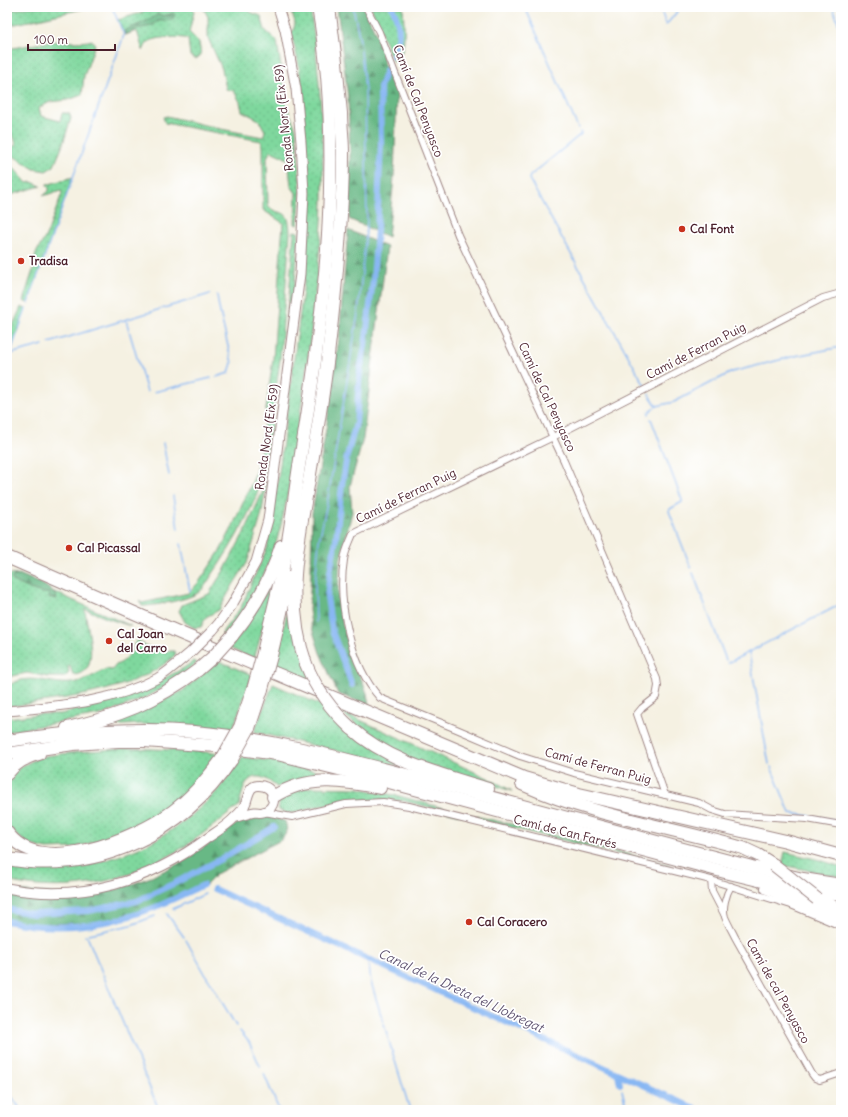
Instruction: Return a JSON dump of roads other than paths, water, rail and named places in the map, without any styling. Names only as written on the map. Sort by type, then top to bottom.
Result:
[{"type":"highway","points":[[267,655],[285,556],[314,375],[328,242],[330,119],[324,51],[318,7]]},
{"type":"highway","points":[[329,7],[339,85],[343,151],[340,238],[324,390],[299,537],[295,578],[294,612],[306,664],[316,684],[337,715],[377,748],[405,762],[536,803],[603,828]]},
{"type":"highway","points":[[7,741],[84,724],[120,714],[155,698],[198,670],[214,656],[232,636],[252,609],[269,578],[280,550],[292,506]]},
{"type":"highway","points":[[7,859],[46,863],[77,860],[106,854],[134,843],[160,830],[185,813],[211,787],[244,727],[258,688],[299,537]]},
{"type":"highway","points":[[7,557],[550,793],[771,844],[841,863]]},
{"type":"highway","points":[[7,565],[455,757],[523,781],[773,838],[841,856]]},
{"type":"highway","points":[[7,741],[131,730],[193,732],[253,739],[337,757],[840,890]]},
{"type":"highway","points":[[7,754],[84,743],[118,741],[169,742],[217,746],[270,753],[318,764],[779,885],[840,890]]},
{"type":"highway","points":[[7,774],[16,765],[28,757],[84,743]]},
{"type":"highway","points":[[7,832],[16,842],[26,848],[34,852],[45,854],[78,851],[111,844],[137,833],[172,812],[198,789],[227,759]]},
{"type":"highway","points":[[273,801],[284,790],[300,785],[322,781],[344,781],[453,803],[486,808]]},
{"type":"highway","points":[[523,781],[734,823],[841,848]]},
{"type":"highway","points":[[523,781],[548,796],[578,806],[743,848],[774,864],[817,898],[841,910]]},
{"type":"highway","points":[[725,872],[841,918]]},
{"type":"main road","name":"Ronda Nord (Eix 59)","points":[[7,711],[90,702],[127,691],[158,678],[191,652],[219,623],[232,605],[256,562],[268,520],[300,274],[304,193],[296,89],[285,30],[278,7]]},
{"type":"main road","points":[[7,888],[36,892],[77,891],[103,888],[146,874],[176,860],[234,818],[241,811],[250,790],[258,786],[263,786],[269,789],[273,801],[269,809],[234,818]]},
{"type":"main road","points":[[247,800],[250,808],[260,812]]},
{"type":"street","name":"Camí de Cal Penyasco","points":[[366,7],[379,32],[458,235],[553,437],[657,679],[658,686],[656,697],[642,708],[638,714],[665,795]]},
{"type":"street","name":"Camí de Ferran Puig","points":[[841,293],[823,298],[553,437],[353,534],[344,559],[342,593],[345,618],[356,655],[362,671],[380,698],[520,756],[574,773],[699,803],[712,810],[725,814],[807,819],[841,825]]},
{"type":"street","points":[[273,801],[274,812],[278,815]]},
{"type":"street","name":"Camí de Can Farrés","points":[[260,812],[286,817],[346,804],[383,802],[398,804],[711,880],[791,905],[841,926]]},
{"type":"street","points":[[711,880],[712,891],[725,916]]},
{"type":"street","name":"Camí de cal Penyasco","points":[[731,886],[727,891],[725,916],[735,938],[812,1074],[815,1078],[820,1080],[841,1073]]},
{"type":"waterway","points":[[28,303],[124,35],[112,7]]},
{"type":"waterway","points":[[316,622],[315,584],[319,541],[328,498],[358,313],[367,222],[365,90],[360,41],[353,7]]},
{"type":"waterway","points":[[392,7],[399,31],[399,37],[393,56]]},
{"type":"waterway","points":[[525,7],[578,128]]},
{"type":"waterway","points":[[660,7],[666,25],[681,7]]},
{"type":"waterway","points":[[833,7],[841,31]]},
{"type":"waterway","points":[[352,685],[332,631],[327,597],[336,539],[342,485],[347,456],[356,423],[360,371],[365,346],[373,280],[381,143],[380,87],[386,70]]},
{"type":"waterway","points":[[580,132],[581,134],[530,176],[529,179],[645,386]]},
{"type":"waterway","points":[[49,343],[210,294]]},
{"type":"waterway","points":[[216,377],[229,373],[232,363],[217,295]]},
{"type":"waterway","points":[[10,354],[26,309]]},
{"type":"waterway","points":[[126,320],[147,392]]},
{"type":"waterway","points":[[7,361],[10,354],[43,345]]},
{"type":"waterway","points":[[657,406],[674,402],[732,372],[795,356],[841,347]]},
{"type":"waterway","points":[[154,392],[211,378]]},
{"type":"waterway","points":[[649,394],[657,406],[649,412],[649,414]]},
{"type":"waterway","points":[[651,419],[682,500],[682,502],[669,511],[691,568]]},
{"type":"waterway","points":[[163,443],[169,475]]},
{"type":"waterway","points":[[173,496],[178,529]]},
{"type":"waterway","points":[[181,544],[190,591]]},
{"type":"waterway","points":[[693,573],[726,660]]},
{"type":"waterway","points":[[728,663],[841,604]]},
{"type":"waterway","points":[[749,653],[769,764]]},
{"type":"waterway","points":[[771,767],[790,813],[841,821]]},
{"type":"waterway","points":[[7,909],[33,914],[89,911],[137,901],[221,859],[274,827]]},
{"type":"waterway","name":"Canal de la Dreta del Llobregat","points":[[7,921],[42,926],[77,926],[112,921],[152,908],[203,885]]},
{"type":"waterway","name":"Canal de la Dreta del Llobregat","points":[[214,889],[698,1110]]},
{"type":"waterway","points":[[173,909],[205,894]]},
{"type":"waterway","points":[[167,914],[184,937]]},
{"type":"waterway","points":[[89,934],[131,925],[155,916]]},
{"type":"waterway","points":[[85,936],[87,936],[159,1110]]},
{"type":"waterway","points":[[186,940],[208,979]]},
{"type":"waterway","points":[[369,966],[371,982],[410,1110]]},
{"type":"waterway","points":[[209,980],[217,993]]},
{"type":"waterway","points":[[219,997],[236,1026]]},
{"type":"waterway","points":[[240,1031],[249,1042],[260,1066]]},
{"type":"waterway","points":[[264,1074],[279,1110]]},
{"type":"waterway","points":[[618,1074],[620,1084]]},
{"type":"waterway","points":[[7,1090],[21,1110]]},
{"type":"waterway","points":[[622,1090],[627,1110]]},
{"type":"railway","points":[[7,9],[17,7]]},
{"type":"place","name":"Cal Font","points":[[682,229]]},
{"type":"place","name":"Tradisa","points":[[21,261]]},
{"type":"place","name":"Cal Picassal","points":[[69,548]]},
{"type":"place","name":"Cal Joan del Carro","points":[[109,641]]},
{"type":"place","name":"Cal Coracero","points":[[469,922]]}]
